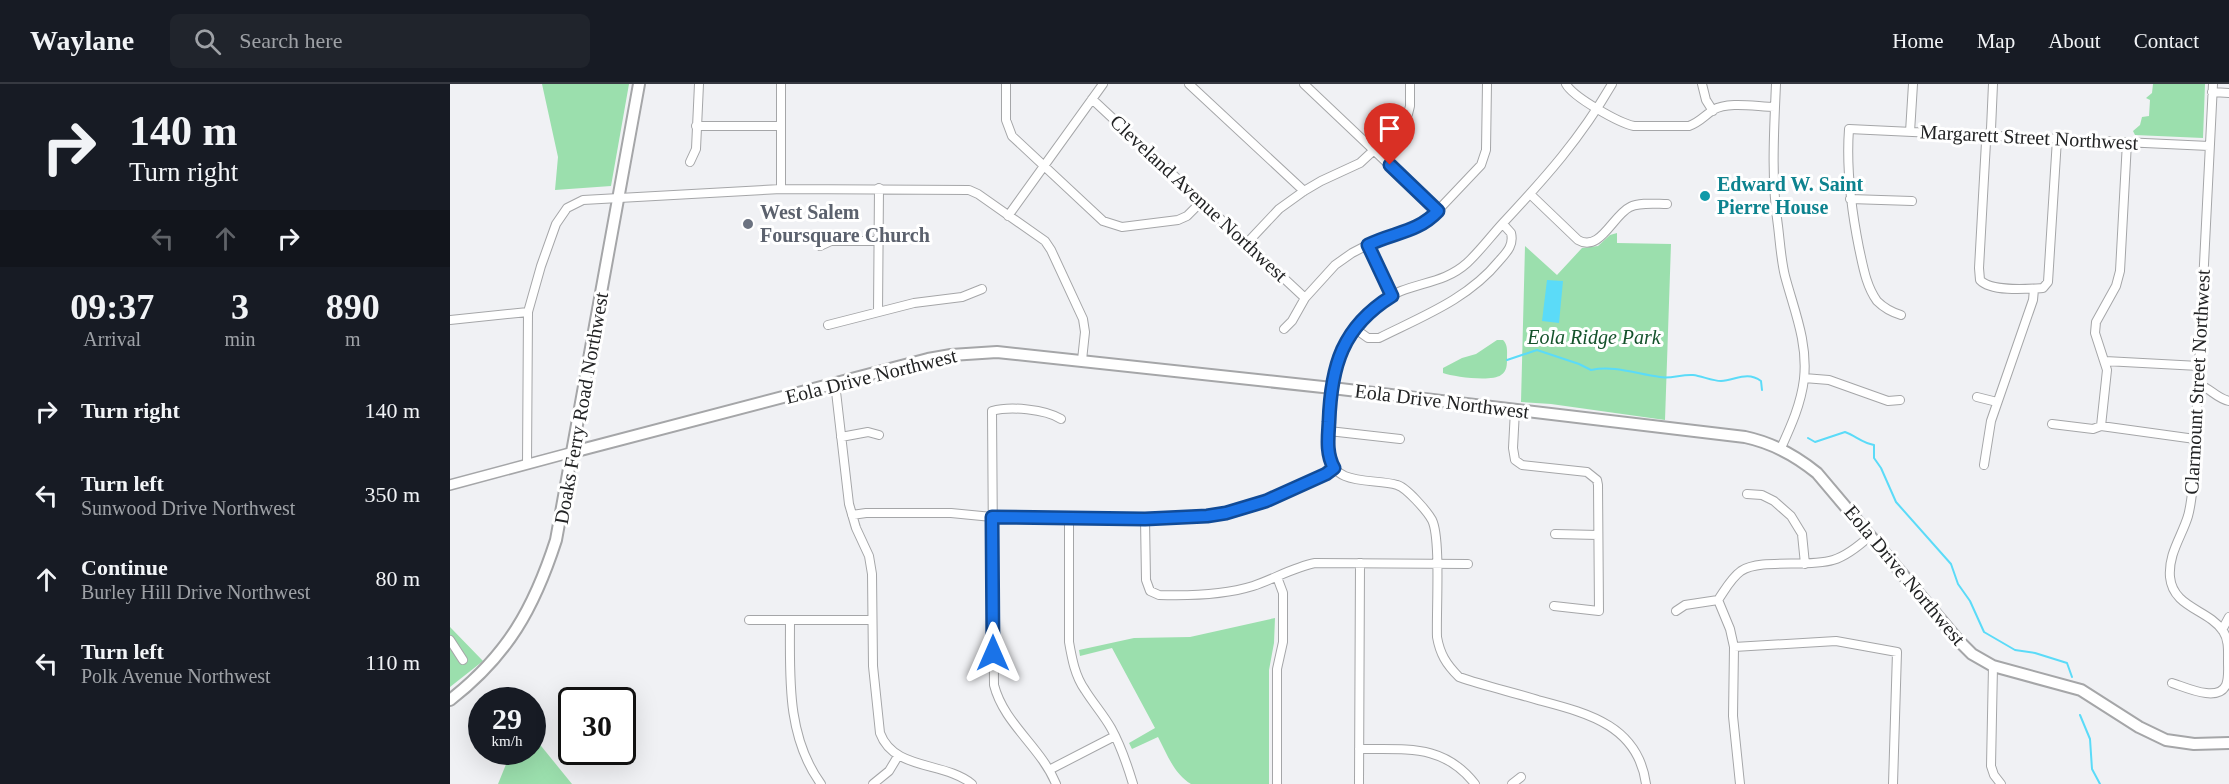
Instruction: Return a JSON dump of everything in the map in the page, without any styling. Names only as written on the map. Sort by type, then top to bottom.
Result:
[{"type":"main road","name":"Doaks Ferry Road Northwest","points":[[450,700],[490,664],[520,625],[534,600],[556,540],[639,84]]},
{"type":"main road","name":"Eola Drive Northwest","points":[[573,452],[928,359],[968,353],[1010,352],[1745,437],[1781,448],[1817,472],[1972,654],[1993,666],[2081,690],[2139,727],[2166,740],[2194,744],[2229,743]]},
{"type":"street","points":[[690,162],[696,149],[699,84]]},
{"type":"street","points":[[781,84],[781,189]]},
{"type":"street","points":[[1006,84],[1006,120],[1012,136],[1103,221],[1122,227],[1178,220],[1187,216],[1202,201]]},
{"type":"street","points":[[1008,216],[1103,84]]},
{"type":"street","points":[[1190,84],[1304,191]]},
{"type":"street","points":[[1304,84],[1438,211]]},
{"type":"street","points":[[1247,243],[1279,210],[1304,191],[1360,163],[1374,150],[1408,114],[1410,84]]},
{"type":"street","points":[[1284,329],[1292,321],[1305,298],[1320,279],[1335,265],[1383,237],[1425,224],[1481,165],[1485,158],[1487,84]]},
{"type":"street","points":[[1566,84],[1570,90],[1598,108],[1625,124],[1634,126],[1689,126],[1698,123],[1722,107],[1775,107]]},
{"type":"street","points":[[1612,84],[1570,149],[1467,263],[1438,281],[1392,296],[1372,310],[1354,328],[1341,350],[1334,371],[1328,453],[1334,468],[1344,477],[1396,484],[1407,491],[1432,521],[1436,534],[1437,637],[1439,650],[1446,664],[1459,677],[1581,711],[1601,719],[1619,733],[1637,754],[1645,774],[1646,784]]},
{"type":"street","points":[[1702,84],[1706,100],[1713,111]]},
{"type":"street","points":[[1776,84],[1774,175],[1777,224],[1785,274],[1804,349],[1804,378],[1795,417],[1781,448]]},
{"type":"street","points":[[1910,132],[1913,84]]},
{"type":"street","points":[[1993,84],[1991,129],[1985,154],[1979,268],[1980,280],[1992,287],[2034,289],[2043,288],[2048,282],[2057,139]]},
{"type":"street","points":[[2212,88],[2229,93]]},
{"type":"street","name":"Clarmount Street Northwest","points":[[2212,88],[2191,502],[2171,562],[2170,579],[2183,602],[2209,618],[2222,630]]},
{"type":"street","name":"Cleveland Avenue Northwest","points":[[1092,99],[1305,298]]},
{"type":"street","points":[[696,126],[781,126]]},
{"type":"street","name":"Margarett Street Northwest","points":[[1850,199],[1847,167],[1849,129],[2210,146]]},
{"type":"street","points":[[2101,426],[2107,379],[2105,361],[2095,333],[2097,322],[2116,286],[2120,271],[2127,142]]},
{"type":"street","points":[[878,312],[879,188]]},
{"type":"street","points":[[527,464],[528,312],[549,241],[560,215],[567,208],[583,200],[781,189],[969,190],[1045,242],[1051,249],[1083,319],[1082,360]]},
{"type":"street","points":[[1530,194],[1578,240],[1586,243],[1596,240],[1632,206],[1667,204]]},
{"type":"street","points":[[1900,315],[1884,308],[1872,293],[1866,279],[1850,199],[1912,201]]},
{"type":"street","points":[[1354,328],[1368,338],[1379,338],[1469,291],[1485,277],[1511,246],[1511,233],[1503,224]]},
{"type":"street","points":[[820,246],[831,241],[879,241]]},
{"type":"street","points":[[1368,245],[1392,296]]},
{"type":"street","points":[[1984,465],[1991,422],[2033,300],[2034,289]]},
{"type":"street","points":[[828,325],[914,303],[962,297],[982,290]]},
{"type":"street","points":[[450,320],[528,312]]},
{"type":"street","points":[[2105,361],[2199,366]]},
{"type":"street","points":[[1804,378],[1829,380],[1888,401],[1900,400]]},
{"type":"street","points":[[835,383],[852,515],[869,556],[872,574],[873,666],[880,733],[884,742],[898,756],[953,773],[972,784]]},
{"type":"street","points":[[2198,384],[2216,397],[2229,401]]},
{"type":"street","points":[[1977,397],[1997,402]]},
{"type":"street","points":[[1056,784],[1050,770],[1030,741],[1005,712],[994,685],[992,411],[1000,409],[1050,412],[1061,419]]},
{"type":"street","points":[[1515,410],[1513,448],[1515,460],[1522,465],[1587,472],[1597,480],[1599,611],[1554,606]]},
{"type":"street","points":[[2052,424],[2093,429],[2101,426],[2195,439]]},
{"type":"street","points":[[1329,431],[1400,439]]},
{"type":"street","points":[[841,437],[868,432],[879,435]]},
{"type":"street","name":"Eola Drive Northwest","points":[[450,484],[573,452]]},
{"type":"street","points":[[852,515],[951,513],[992,517],[1145,519],[1207,516],[1249,507],[1286,494],[1334,468]]},
{"type":"street","points":[[1747,495],[1762,495],[1774,501],[1791,516],[1802,534],[1805,564]]},
{"type":"street","points":[[1069,518],[1069,642],[1072,657],[1084,689],[1101,711],[1122,749],[1133,784]]},
{"type":"street","points":[[1145,519],[1146,580],[1150,591],[1159,596],[1209,594],[1251,586],[1316,563],[1468,564]]},
{"type":"street","points":[[1555,534],[1598,534]]},
{"type":"street","points":[[1676,611],[1685,605],[1718,600],[1732,578],[1742,570],[1758,566],[1835,560],[1856,548],[1871,535]]},
{"type":"street","points":[[1359,784],[1360,563]]},
{"type":"street","points":[[1277,577],[1283,593],[1283,642],[1277,669],[1277,784]]},
{"type":"street","points":[[1718,600],[1730,628],[1734,647],[1733,716],[1740,784]]},
{"type":"street","points":[[2172,683],[2211,694],[2225,687],[2228,677],[2228,644],[2222,630],[2229,617]]},
{"type":"street","points":[[749,620],[872,620]]},
{"type":"street","points":[[790,620],[790,692],[793,711],[807,759],[821,784]]},
{"type":"street","points":[[450,640],[463,660]]},
{"type":"street","points":[[1734,647],[1836,641],[1897,652],[1893,784]]},
{"type":"street","points":[[1993,666],[1991,766],[2001,784]]},
{"type":"street","points":[[1050,770],[1115,736]]},
{"type":"street","points":[[1359,749],[1429,751],[1454,762],[1475,784]]},
{"type":"street","points":[[873,784],[890,771],[898,756]]},
{"type":"street","points":[[1993,784],[1994,775]]},
{"type":"street","points":[[1512,784],[1521,777]]},
{"type":"green space","points":[[542,84],[629,84],[611,186],[555,190],[558,157]]},
{"type":"green space","points":[[2153,84],[2205,84],[2203,138],[2135,135],[2133,131],[2140,125],[2142,117],[2149,116],[2150,100],[2146,98],[2152,93]]},
{"type":"green space","name":"Eola Ridge Park","points":[[1617,233],[1617,243],[1671,244],[1665,420],[1521,402],[1525,246],[1557,275],[1582,248],[1598,246],[1610,235]]},
{"type":"green space","points":[[1497,340],[1503,340],[1507,348],[1506,368],[1501,375],[1482,378],[1443,373],[1443,368],[1476,354]]},
{"type":"green space","points":[[1275,618],[1274,643],[1269,670],[1269,784],[1191,784],[1175,769],[1158,737],[1132,749],[1129,743],[1155,728],[1112,648],[1080,656],[1079,650],[1134,638],[1190,637]]},
{"type":"green space","points":[[450,627],[483,661],[450,687]]},
{"type":"green space","points":[[546,752],[572,784],[498,784],[506,765],[546,765]]},
{"type":"water","points":[[1547,280],[1563,281],[1559,323],[1542,321]]},
{"type":"waterway","points":[[1507,360],[1537,350],[1591,370],[1617,369],[1664,377],[1693,375],[1721,381],[1751,377],[1761,381],[1762,390]]},
{"type":"waterway","points":[[1808,438],[1815,442],[1845,432],[1874,445],[1874,458],[1896,502],[1951,564],[1958,584],[1970,601],[1984,632],[2015,650],[2035,653],[2067,663],[2072,677]]},
{"type":"waterway","points":[[2080,715],[2090,739],[2092,769],[2100,784]]},
{"type":"place","name":"Edward W. Saint Pierre House","points":[[1705,196]]},
{"type":"place","name":"West Salem Foursquare Church","points":[[748,224]]},
{"type":"route","points":[[993,653],[992,517],[1145,519],[1207,516],[1249,507],[1286,494],[1334,468],[1328,453],[1329,414],[1337,360],[1354,328],[1381,302],[1392,296],[1368,245],[1383,237],[1425,224],[1438,211],[1390,165]]}]
